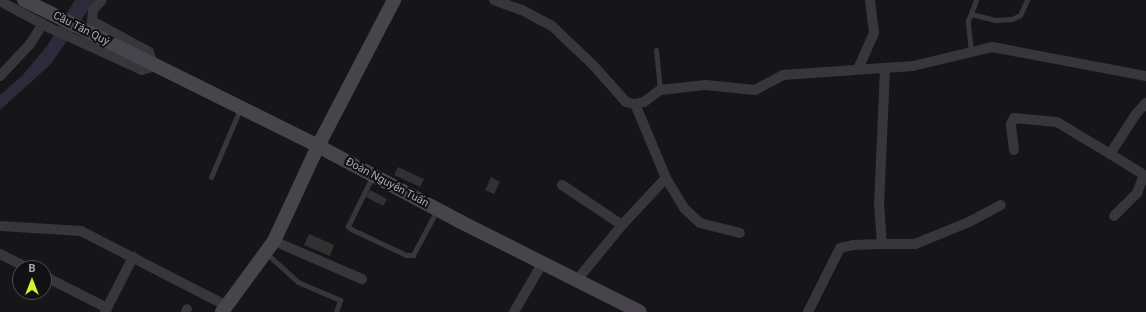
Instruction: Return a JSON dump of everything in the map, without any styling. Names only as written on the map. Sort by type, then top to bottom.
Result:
[{"type":"main road","points":[[224,309],[274,241],[318,146],[394,0]]},
{"type":"main road","name":"Cầu Tân Quý","points":[[26,1],[134,56]]},
{"type":"main road","name":"Đoàn Nguyễn Tuấn","points":[[134,56],[318,146],[372,176],[640,312]]},
{"type":"street","points":[[0,1],[46,26],[142,70],[154,66],[149,52],[100,28],[92,21],[93,10],[102,0]]},
{"type":"street","points":[[494,0],[522,10],[552,26],[594,66],[626,102],[634,104],[644,102],[660,90],[706,85],[755,90],[783,75],[913,66],[992,47],[1146,76]]},
{"type":"street","points":[[858,69],[874,33],[870,0]]},
{"type":"street","points":[[0,76],[46,26]]},
{"type":"street","points":[[882,244],[879,204],[885,69]]},
{"type":"street","points":[[1110,154],[1136,114],[1146,103]]},
{"type":"street","points":[[634,104],[666,178],[684,208],[700,223],[740,233]]},
{"type":"street","points":[[1014,150],[1011,124],[1014,118],[1057,122],[1144,175],[1137,194],[1114,216]]},
{"type":"street","points":[[577,280],[622,225],[666,178]]},
{"type":"street","points":[[562,185],[622,225]]},
{"type":"street","points":[[808,312],[840,248],[853,245],[915,244],[969,222],[1002,205]]},
{"type":"street","points":[[0,226],[81,231],[133,257],[224,309]]},
{"type":"street","points":[[274,241],[362,279]]},
{"type":"street","points":[[0,254],[12,260]]},
{"type":"street","points":[[52,280],[106,310],[133,257]]},
{"type":"street","points":[[514,312],[543,262]]},
{"type":"lane","points":[[971,52],[968,26],[976,0]]},
{"type":"lane","points":[[971,14],[994,20],[1012,19],[1020,15],[1027,0]]},
{"type":"lane","points":[[656,50],[660,90]]},
{"type":"lane","points":[[211,177],[240,109]]},
{"type":"lane","points":[[372,176],[348,226],[351,229],[406,255],[413,255],[438,210]]},
{"type":"lane","points":[[265,253],[298,282],[340,300],[336,312]]},
{"type":"water","points":[[75,0],[95,0],[51,64],[0,110],[0,95],[22,76],[47,46]]},
{"type":"building","points":[[398,167],[424,179],[420,187],[394,175]]},
{"type":"building","points":[[491,177],[500,182],[494,194],[485,190]]},
{"type":"building","points":[[370,190],[387,199],[383,206],[366,197]]},
{"type":"building","points":[[309,234],[334,245],[330,256],[304,245]]}]
